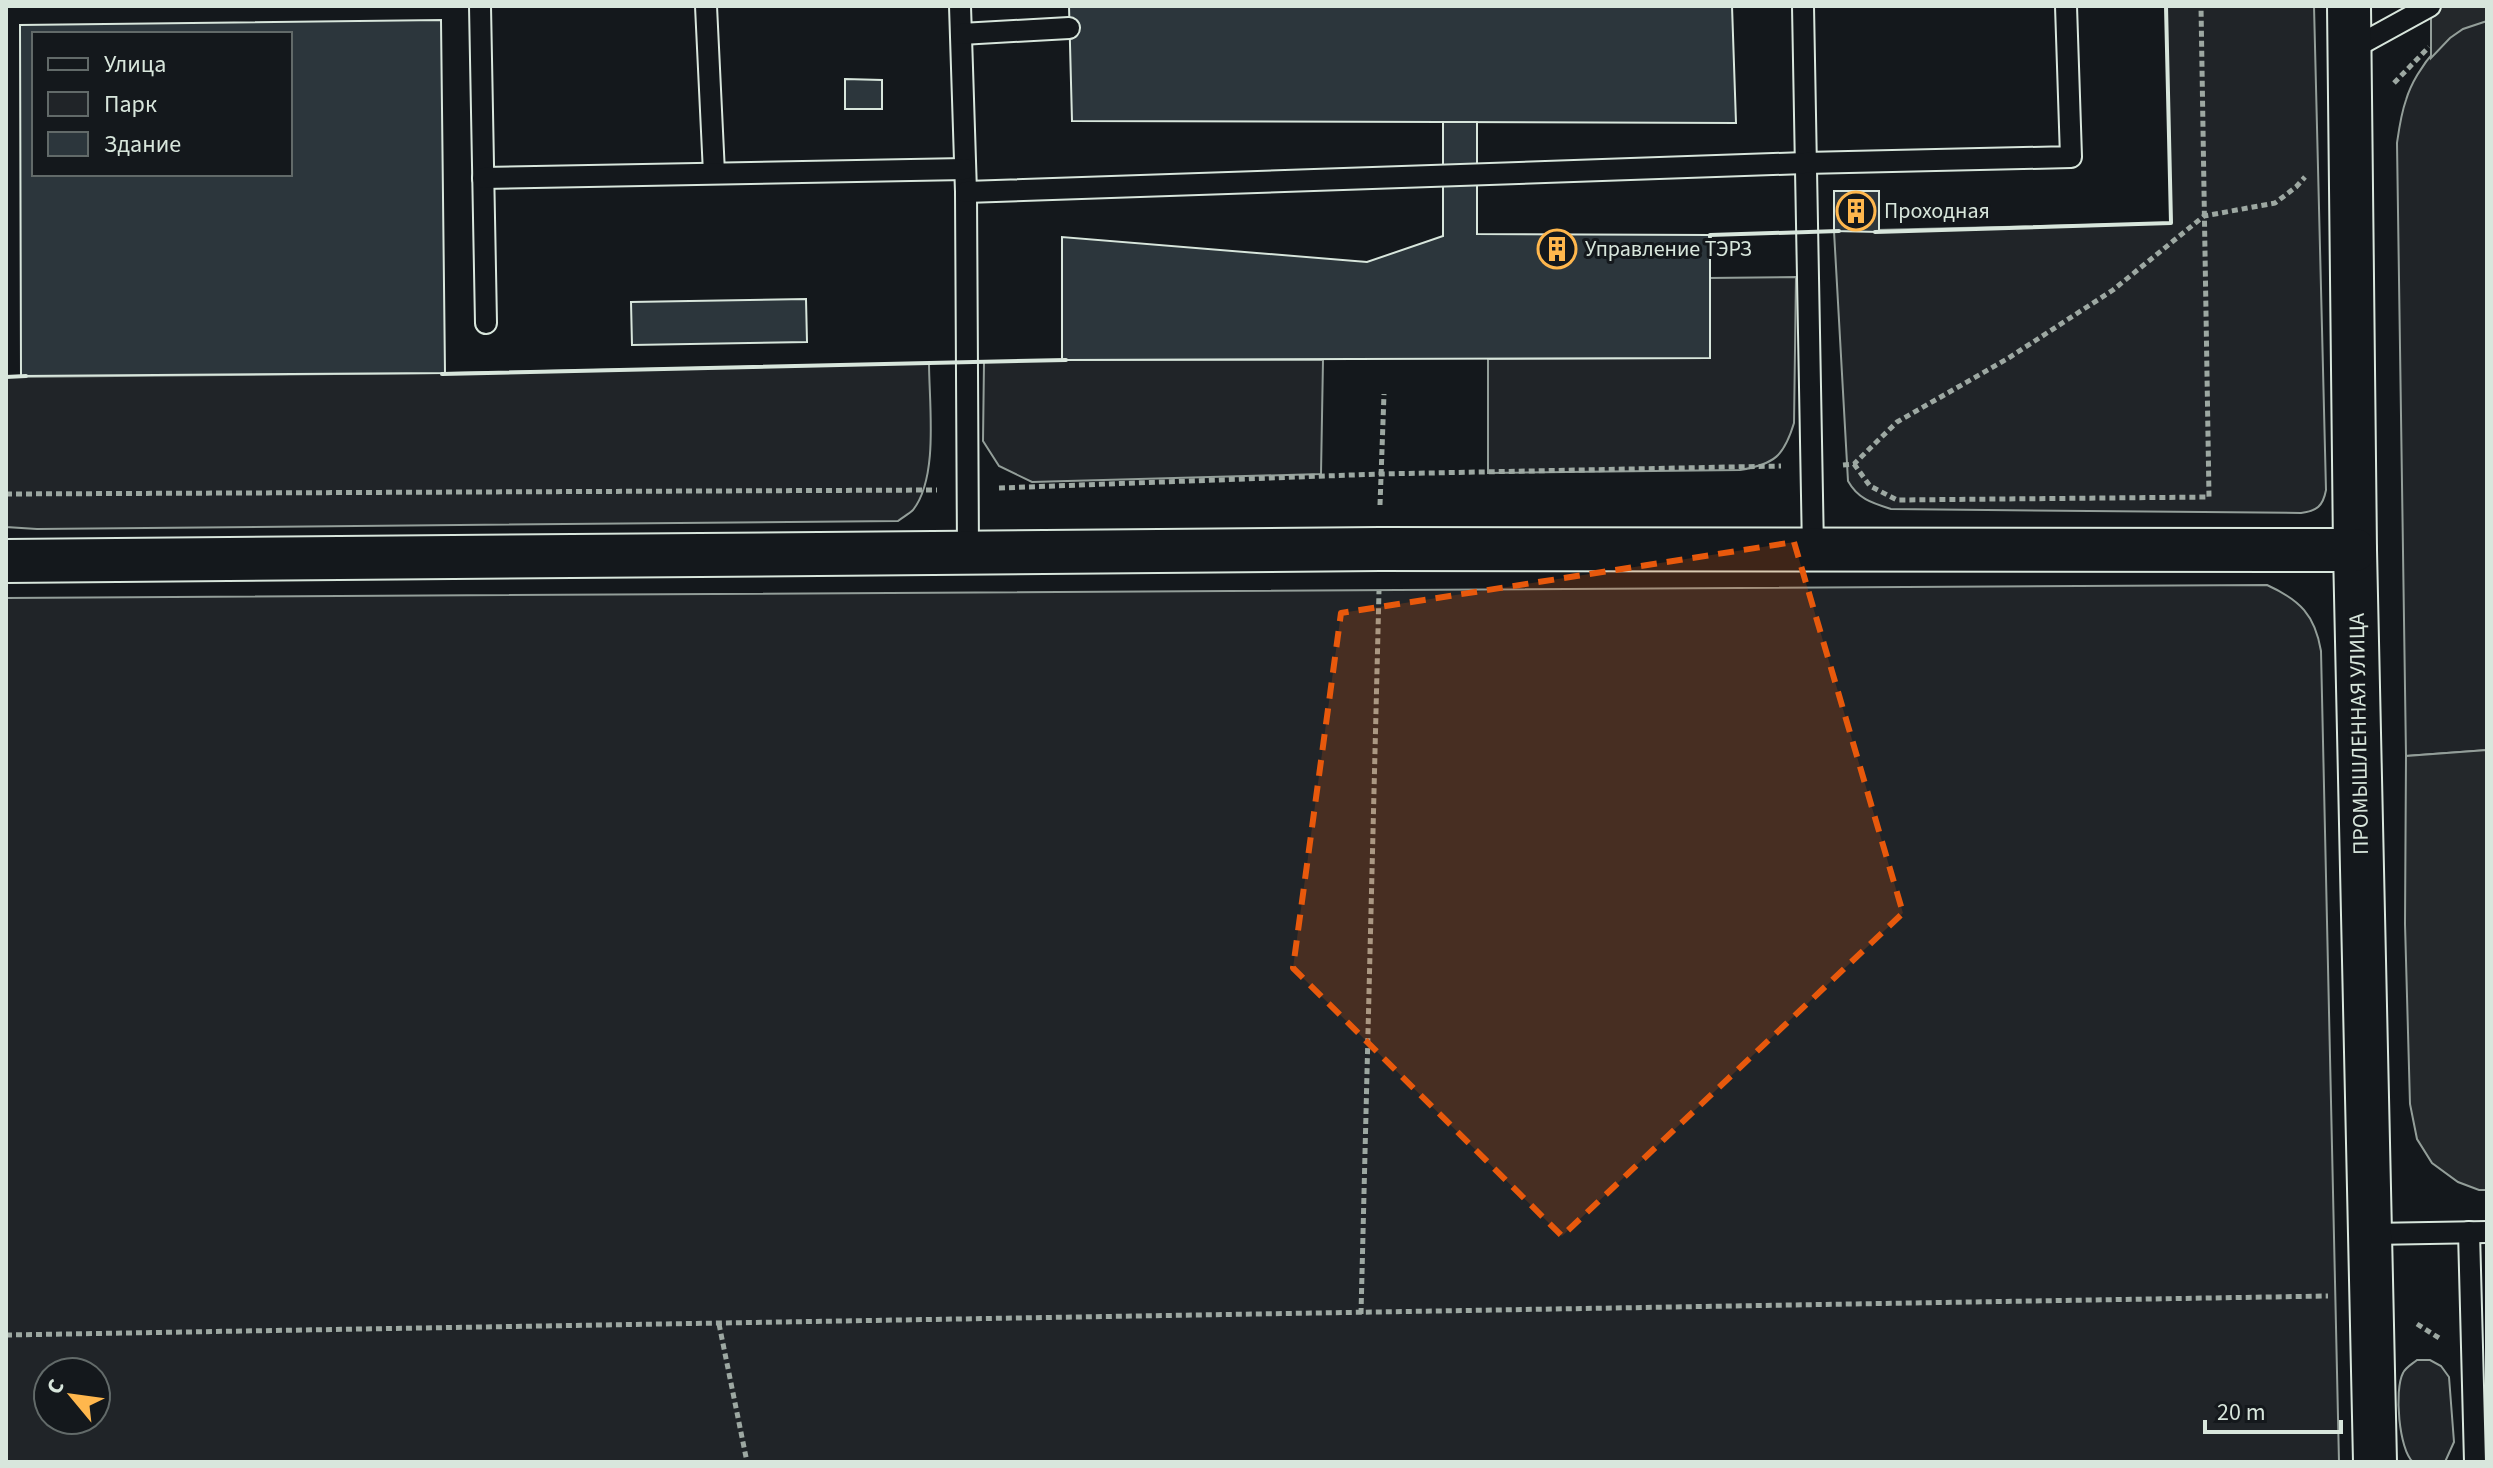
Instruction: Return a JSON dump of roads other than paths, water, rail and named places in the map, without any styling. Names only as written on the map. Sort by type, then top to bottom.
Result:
[{"type":"street","name":"ПРОМЫШЛЕННАЯ УЛИЦА","points":[[2349,6],[2355,550],[2375,1462]]},
{"type":"street","points":[[6,561],[1380,549],[2355,550]]},
{"type":"lane","points":[[480,6],[486,323]]},
{"type":"lane","points":[[706,6],[714,173]]},
{"type":"lane","points":[[960,6],[966,192],[968,553]]},
{"type":"lane","points":[[1803,6],[1813,550]]},
{"type":"lane","points":[[966,192],[1805,163],[2071,157],[2066,6]]},
{"type":"lane","points":[[2350,50],[2430,6]]},
{"type":"lane","points":[[961,34],[1069,28]]},
{"type":"lane","points":[[483,178],[965,169]]},
{"type":"lane","points":[[2371,1234],[2478,1232],[2473,1360],[2475,1462]]},
{"type":"place","name":"Проходная","points":[[1856,211]]},
{"type":"place","name":"Управление ТЭРЗ","points":[[1557,249]]}]
